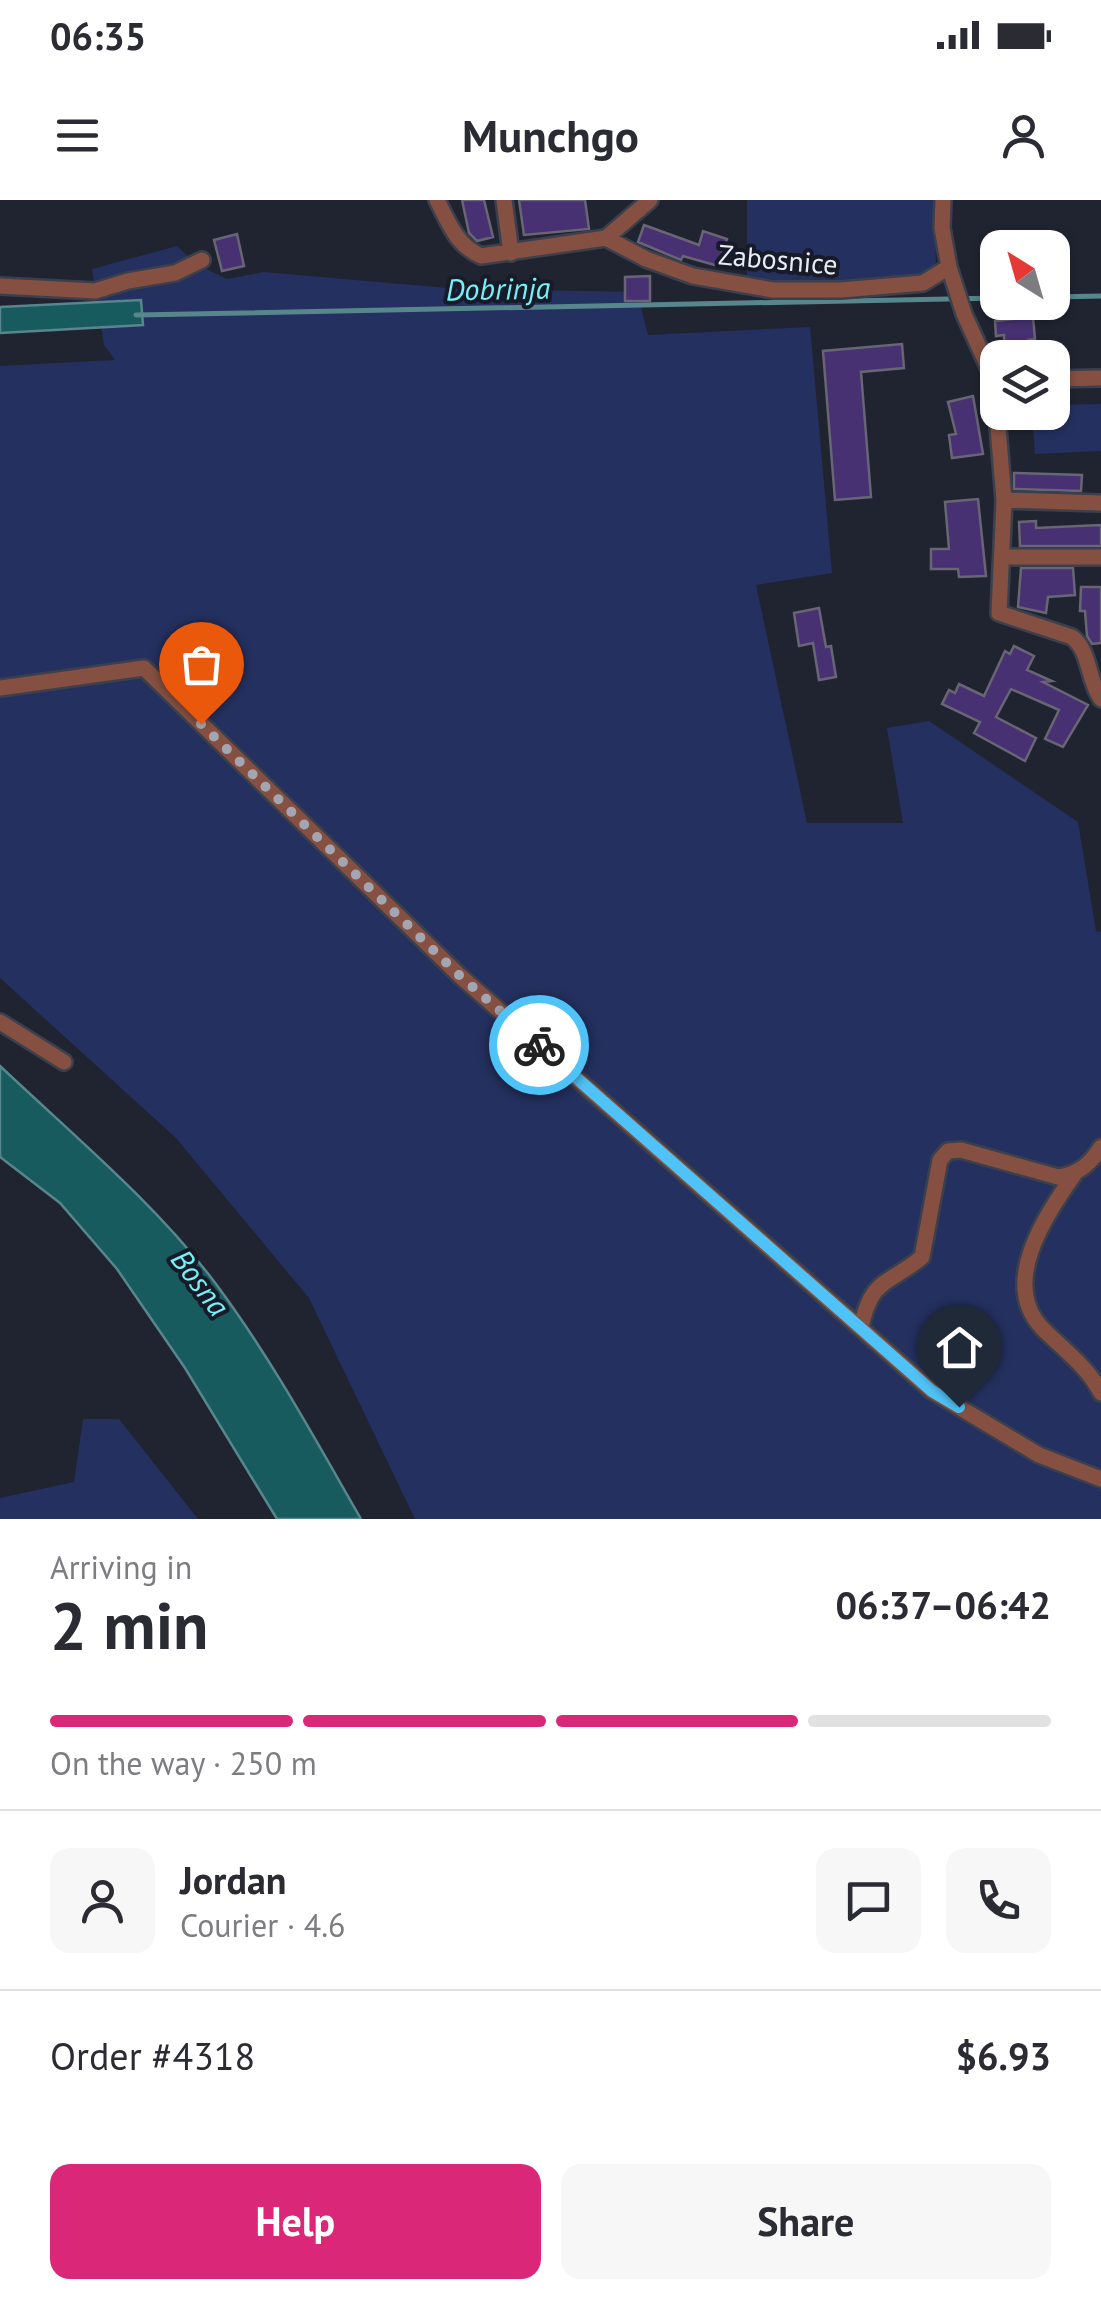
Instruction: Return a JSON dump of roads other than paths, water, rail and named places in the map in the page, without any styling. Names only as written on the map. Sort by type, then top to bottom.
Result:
[{"type":"street","points":[[437,200],[458,241],[480,256],[606,238],[650,200]]},
{"type":"street","points":[[504,200],[512,252]]},
{"type":"street","points":[[942,200],[949,266],[964,314],[980,347]]},
{"type":"street","name":"Zabosnice","points":[[606,238],[646,259],[693,276],[773,290],[842,290],[923,283],[949,266]]},
{"type":"street","points":[[0,286],[95,291],[174,273],[202,260]]},
{"type":"street","points":[[1070,379],[1101,378]]},
{"type":"street","points":[[999,430],[1004,558],[999,612],[1072,636],[1080,643],[1101,699]]},
{"type":"street","points":[[1004,500],[1101,503]]},
{"type":"street","points":[[1004,558],[1101,557]]},
{"type":"street","points":[[0,688],[144,668],[459,975],[932,1391],[1038,1455],[1101,1478]]},
{"type":"street","points":[[0,1022],[64,1062]]},
{"type":"street","points":[[1101,1147],[1049,1210],[1024,1280],[1026,1309],[1077,1361],[1101,1393]]},
{"type":"street","points":[[862,1328],[866,1306],[876,1288],[922,1257],[940,1160],[948,1152],[961,1150],[1058,1177],[1074,1175]]},
{"type":"water","points":[[141,300],[143,325],[0,333],[0,307]]},
{"type":"water","name":"Bosna","points":[[0,1066],[140,1198],[216,1284],[274,1370],[361,1519],[277,1519],[185,1368],[117,1269],[60,1203],[0,1157]]},
{"type":"waterway","name":"Dobrinja","points":[[1070,297],[1101,296]]},
{"type":"waterway","name":"Dobrinja","points":[[136,315],[980,298]]}]
